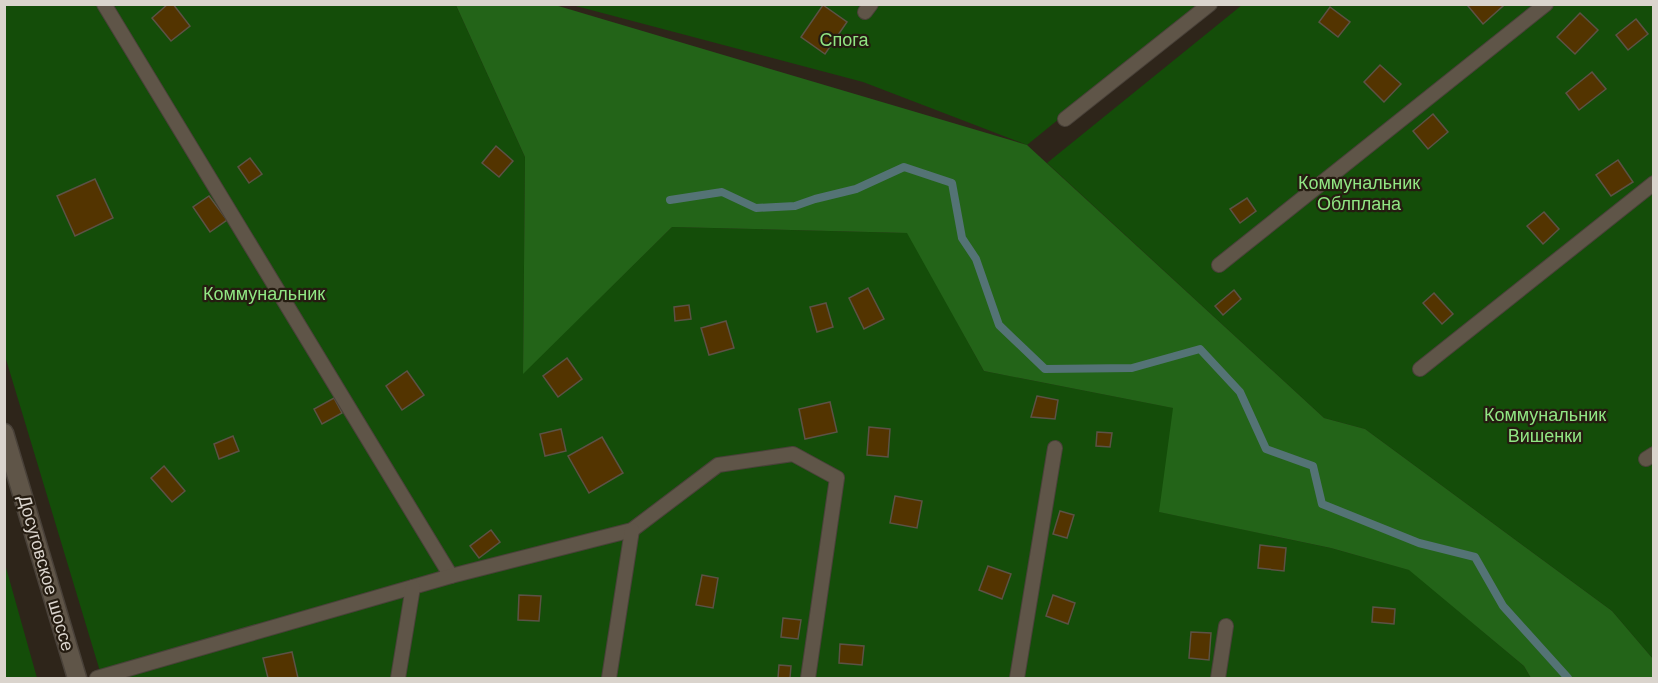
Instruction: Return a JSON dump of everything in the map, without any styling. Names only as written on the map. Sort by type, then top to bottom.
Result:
[{"type":"main road","name":"Досуговское шоссе","points":[[4,433],[77,678]]},
{"type":"lane","points":[[104,4],[451,576]]},
{"type":"lane","points":[[1065,120],[1210,4]]},
{"type":"lane","points":[[1219,266],[1546,4]]},
{"type":"lane","points":[[1420,369],[1653,183]]},
{"type":"lane","points":[[1017,678],[1055,448]]},
{"type":"lane","points":[[97,678],[451,576],[632,530],[718,465],[793,454],[837,478],[808,678]]},
{"type":"lane","points":[[609,678],[632,530]]},
{"type":"lane","points":[[398,678],[413,587]]},
{"type":"lane","points":[[1218,678],[1226,626]]},
{"type":"green space","name":"Коммунальник","points":[[4,5],[456,5],[525,157],[523,373],[672,227],[908,233],[984,371],[1174,408],[1160,512],[1331,548],[1410,570],[1524,666],[1531,678],[102,678],[5,356]]},
{"type":"green space","points":[[456,5],[555,5],[1027,145],[1324,418],[1365,429],[1612,611],[1653,659],[1653,678],[1531,678],[1524,666],[1409,570],[1331,548],[1159,512],[1173,408],[984,371],[907,233],[672,227],[523,374],[525,157]]},
{"type":"green space","name":"Спога","points":[[572,5],[1199,5],[1027,145],[863,82]]},
{"type":"green space","name":"Коммунальник Облплана","points":[[1242,5],[1653,5],[1653,659],[1612,611],[1365,429],[1324,418],[1047,163]]},
{"type":"green space","points":[[5,564],[37,678],[5,678]]},
{"type":"building","points":[[168,4],[173,4],[190,26],[171,41],[152,18]]},
{"type":"building","points":[[1470,4],[1502,4],[1503,6],[1483,24],[1468,6]]},
{"type":"building","points":[[823,5],[847,22],[825,54],[801,37]]},
{"type":"building","points":[[1330,7],[1350,22],[1338,37],[1319,22]]},
{"type":"building","points":[[1580,13],[1598,30],[1575,54],[1557,37]]},
{"type":"building","points":[[1636,19],[1648,34],[1628,50],[1616,35]]},
{"type":"building","points":[[1380,65],[1401,84],[1384,102],[1364,82]]},
{"type":"building","points":[[1592,72],[1606,89],[1579,110],[1566,93]]},
{"type":"building","points":[[1433,114],[1448,132],[1428,149],[1413,131]]},
{"type":"building","points":[[496,146],[513,161],[499,177],[482,163]]},
{"type":"building","points":[[250,158],[262,174],[249,183],[238,167]]},
{"type":"building","points":[[1618,160],[1633,182],[1611,196],[1596,175]]},
{"type":"building","points":[[95,179],[113,218],[75,236],[57,196]]},
{"type":"building","points":[[209,196],[227,220],[210,232],[193,207]]},
{"type":"building","points":[[1247,198],[1256,211],[1240,223],[1230,209]]},
{"type":"building","points":[[1544,212],[1559,229],[1543,244],[1527,226]]},
{"type":"building","points":[[868,288],[884,319],[864,329],[849,298]]},
{"type":"building","points":[[1234,290],[1241,299],[1223,315],[1215,306]]},
{"type":"building","points":[[1434,293],[1453,314],[1442,324],[1423,303]]},
{"type":"building","points":[[826,303],[833,327],[817,332],[810,307]]},
{"type":"building","points":[[689,305],[691,319],[675,321],[674,307]]},
{"type":"building","points":[[726,321],[734,348],[709,355],[701,328]]},
{"type":"building","points":[[567,358],[582,379],[558,397],[543,376]]},
{"type":"building","points":[[407,371],[424,395],[402,410],[386,386]]},
{"type":"building","points":[[1037,396],[1058,400],[1055,419],[1031,417]]},
{"type":"building","points":[[334,398],[342,413],[322,424],[314,409]]},
{"type":"building","points":[[830,402],[837,432],[805,439],[799,409]]},
{"type":"building","points":[[869,427],[890,429],[888,457],[867,455]]},
{"type":"building","points":[[561,429],[566,451],[545,456],[540,434]]},
{"type":"building","points":[[1097,432],[1112,433],[1110,447],[1096,446]]},
{"type":"building","points":[[233,436],[239,451],[219,459],[214,444]]},
{"type":"building","points":[[602,437],[623,473],[589,493],[568,456]]},
{"type":"building","points":[[164,466],[185,491],[172,502],[151,478]]},
{"type":"building","points":[[895,496],[922,501],[917,528],[890,523]]},
{"type":"building","points":[[1060,511],[1074,515],[1067,538],[1053,534]]},
{"type":"building","points":[[491,530],[500,542],[479,558],[470,546]]},
{"type":"building","points":[[1260,545],[1286,548],[1284,571],[1258,568]]},
{"type":"building","points":[[988,566],[1011,574],[1002,599],[979,590]]},
{"type":"building","points":[[702,575],[718,578],[713,608],[696,605]]},
{"type":"building","points":[[519,595],[541,596],[539,621],[518,620]]},
{"type":"building","points":[[1053,595],[1075,603],[1068,624],[1046,616]]},
{"type":"building","points":[[1373,607],[1395,609],[1394,624],[1372,622]]},
{"type":"building","points":[[783,618],[801,620],[798,639],[781,637]]},
{"type":"building","points":[[1191,632],[1211,633],[1209,660],[1189,658]]},
{"type":"building","points":[[840,644],[864,646],[862,665],[839,663]]},
{"type":"building","points":[[292,652],[298,678],[268,678],[263,658]]},
{"type":"building","points":[[779,665],[791,666],[790,678],[778,678]]},
{"type":"waterway","points":[[670,200],[722,192],[756,208],[795,206],[856,189],[904,167],[952,183],[962,238],[976,259],[999,325],[1045,369],[1132,368],[1200,349],[1240,392],[1266,449],[1313,466],[1322,504],[1419,543],[1475,557],[1503,606],[1568,678]]},
{"type":"park label","name":"Коммунальник Вишенки","points":[[1545,425]]}]
